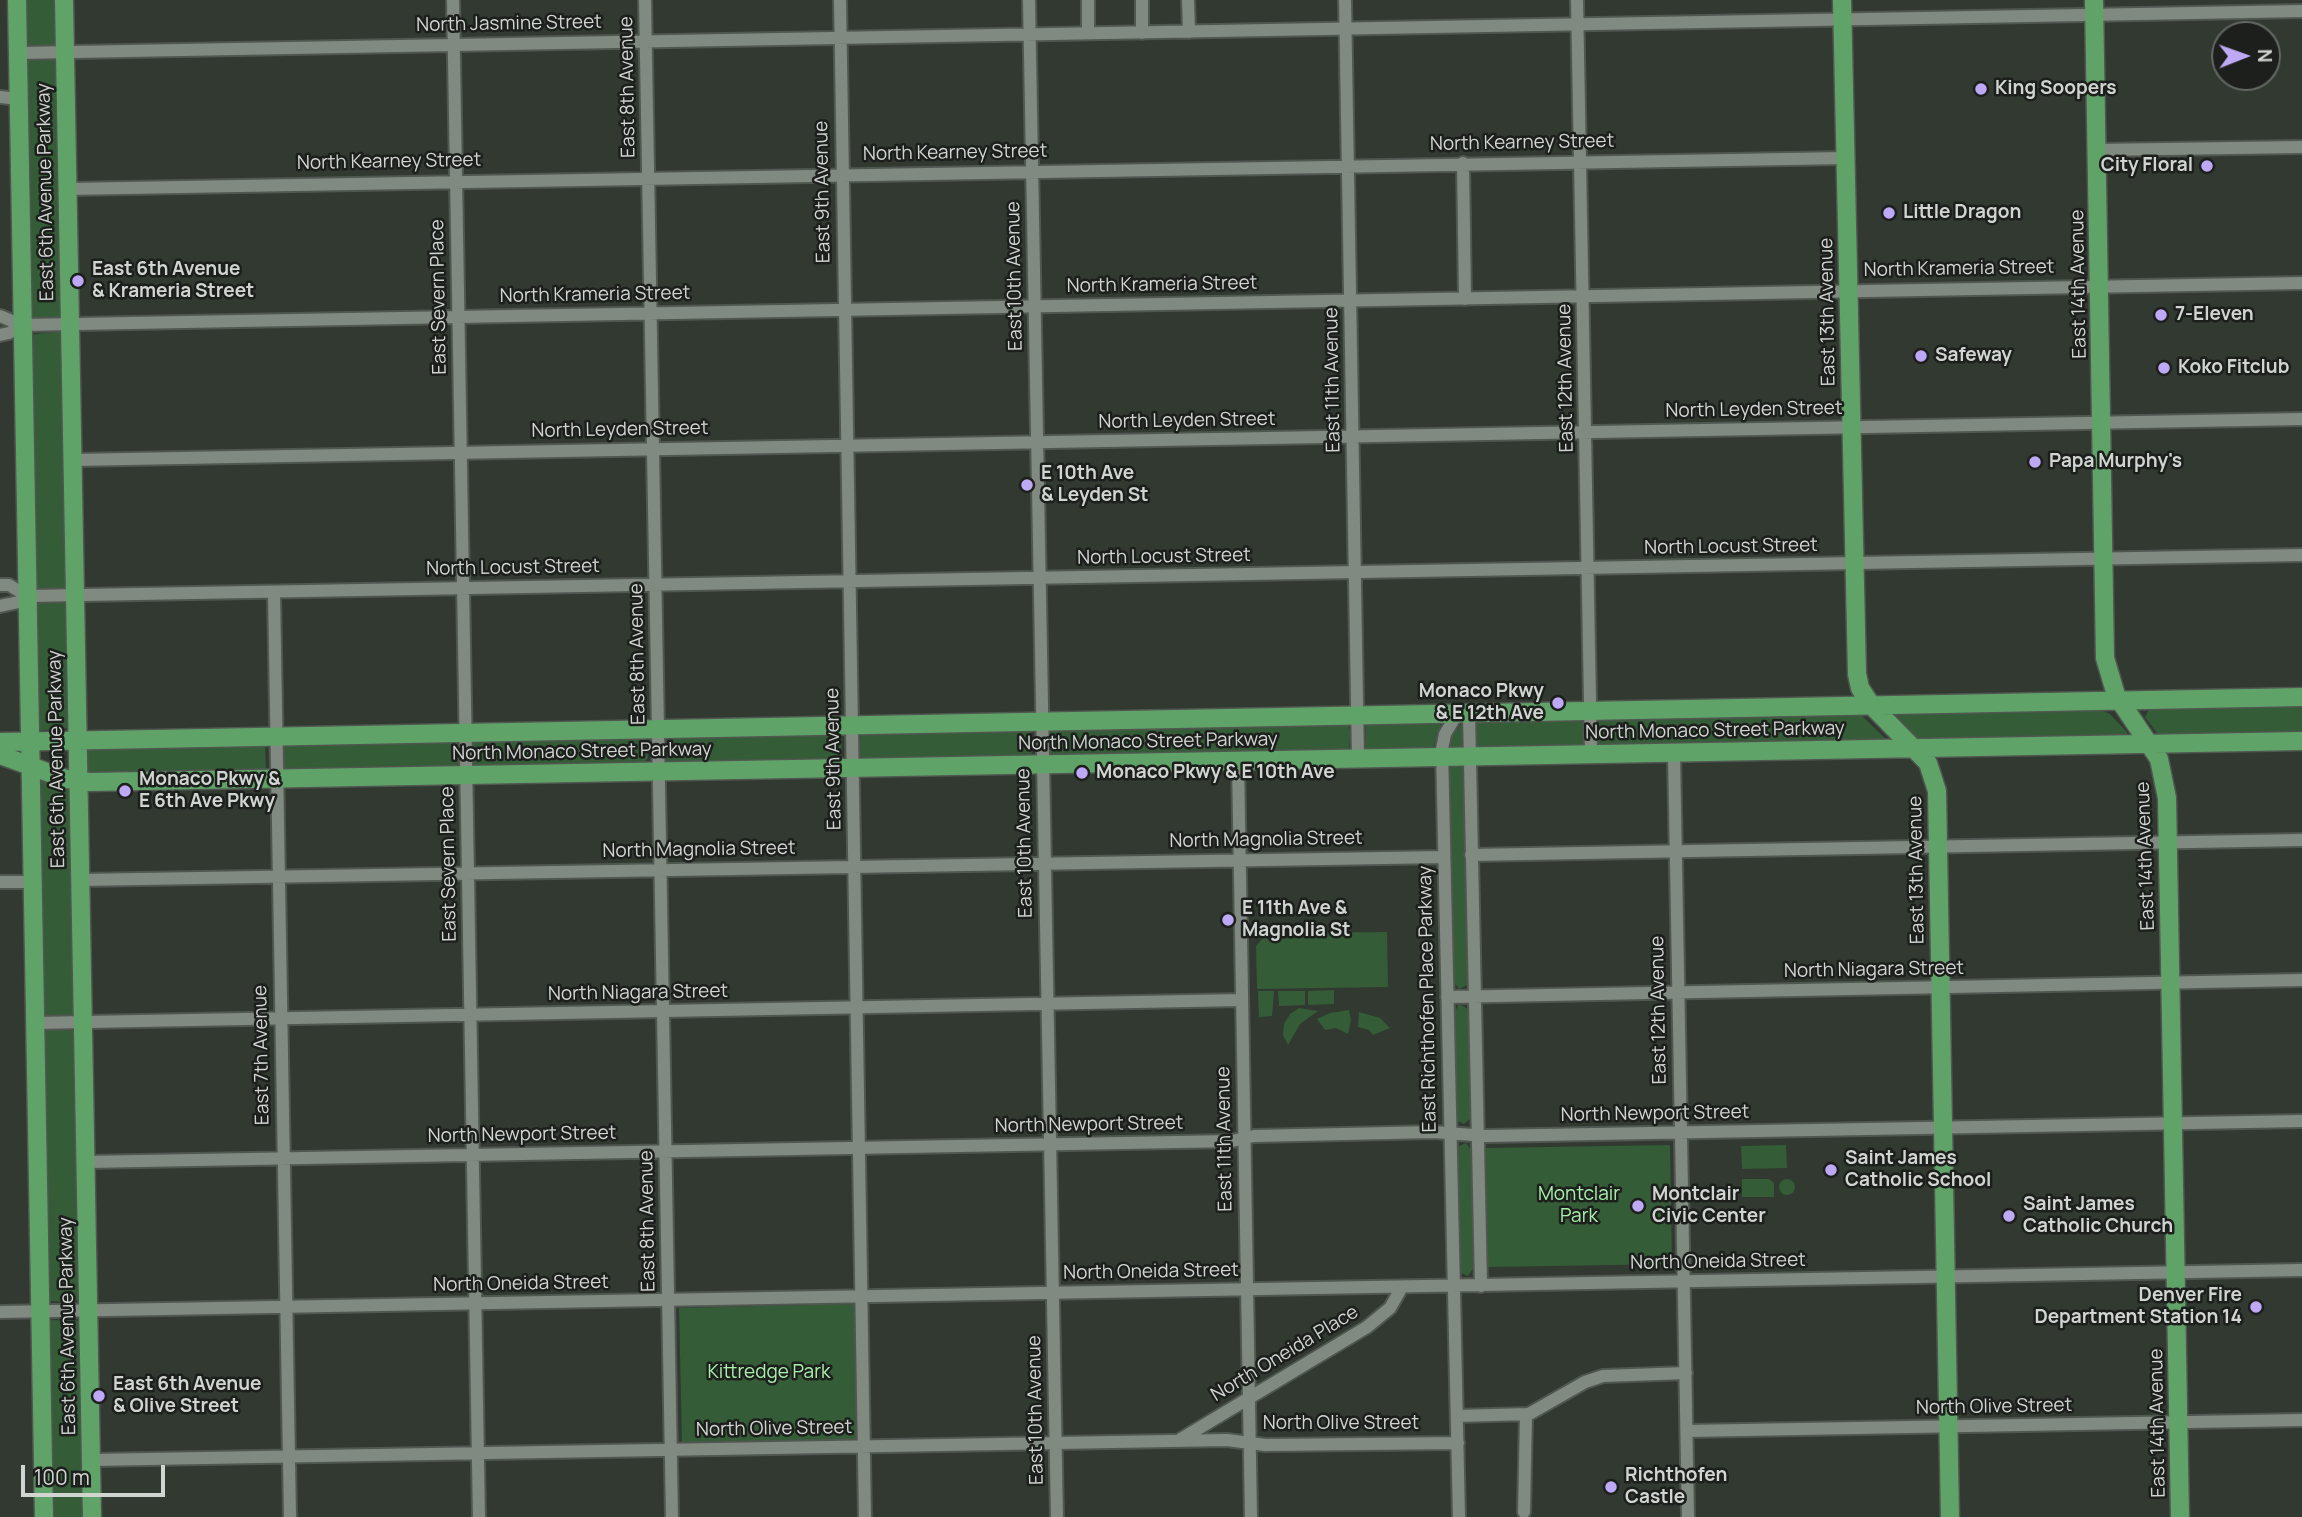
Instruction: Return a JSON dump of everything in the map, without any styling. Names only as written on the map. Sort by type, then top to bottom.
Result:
[{"type":"main road","name":"East 6th Avenue Parkway","points":[[16,0],[44,1517]]},
{"type":"main road","name":"East 6th Avenue Parkway","points":[[64,0],[92,1517]]},
{"type":"main road","name":"East 13th Avenue","points":[[1842,0],[1857,674],[1860,688],[1871,705],[1914,747],[1934,775],[1938,807],[1950,1517]]},
{"type":"main road","name":"East 14th Avenue","points":[[2094,7],[2105,658],[2119,701],[2151,743],[2165,777],[2180,1517]]},
{"type":"main road","name":"North Monaco Street Parkway","points":[[0,742],[78,738],[2302,697]]},
{"type":"main road","name":"North Monaco Street Parkway","points":[[0,755],[78,781],[2302,741]]},
{"type":"main road","points":[[1938,807],[1944,746]]},
{"type":"street","name":"East Severn Place","points":[[453,0],[480,1517]]},
{"type":"street","name":"East 8th Avenue","points":[[645,0],[672,1517]]},
{"type":"street","name":"East 9th Avenue","points":[[840,0],[865,1517]]},
{"type":"street","name":"East 10th Avenue","points":[[1029,0],[1057,1517]]},
{"type":"street","points":[[1088,0],[1088,33]]},
{"type":"street","points":[[1142,0],[1142,33]]},
{"type":"street","points":[[1188,0],[1189,32]]},
{"type":"street","name":"East 11th Avenue","points":[[1345,0],[1358,759]]},
{"type":"street","name":"East 12th Avenue","points":[[1577,0],[1591,755]]},
{"type":"street","name":"North Jasmine Street","points":[[18,53],[840,36],[1578,26],[1842,20],[2094,7],[2302,11]]},
{"type":"street","points":[[0,97],[19,99]]},
{"type":"street","points":[[2097,149],[2302,147]]},
{"type":"street","name":"North Kearney Street","points":[[67,188],[1844,158]]},
{"type":"street","points":[[1463,163],[1465,299]]},
{"type":"street","name":"North Krameria Street","points":[[0,316],[22,325],[2302,283]]},
{"type":"street","name":"North Krameria Street","points":[[0,335],[22,325]]},
{"type":"street","name":"North Leyden Street","points":[[72,460],[2302,419]]},
{"type":"street","name":"North Locust Street","points":[[0,585],[9,585],[27,596],[75,596],[2302,555]]},
{"type":"street","name":"East 7th Avenue","points":[[274,592],[289,1517]]},
{"type":"street","name":"North Locust Street","points":[[0,606],[19,602],[27,596]]},
{"type":"street","points":[[1463,714],[1469,757],[1481,1286]]},
{"type":"street","name":"East Richthofen Place Parkway","points":[[1459,1517],[1442,758],[1445,734],[1463,714]]},
{"type":"street","name":"East 12th Avenue","points":[[1674,754],[1688,1517]]},
{"type":"street","name":"East 11th Avenue","points":[[1238,761],[1251,1517]]},
{"type":"street","points":[[1471,855],[2302,840]]},
{"type":"street","name":"North Magnolia Street","points":[[80,880],[1444,856]]},
{"type":"street","points":[[0,882],[31,882]]},
{"type":"street","name":"North Niagara Street","points":[[1447,997],[2302,980]]},
{"type":"street","name":"North Niagara Street","points":[[34,1023],[1242,1000]]},
{"type":"street","name":"North Newport Street","points":[[86,1162],[1050,1145],[1449,1132],[1479,1136],[2302,1121]]},
{"type":"street","name":"North Oneida Street","points":[[0,1312],[2302,1270]]},
{"type":"street","name":"North Oneida Place","points":[[1177,1441],[1377,1321],[1402,1287]]},
{"type":"street","points":[[1457,1416],[1526,1415],[1597,1377],[1686,1373]]},
{"type":"street","points":[[1524,1513],[1526,1415]]},
{"type":"street","name":"North Olive Street","points":[[1687,1431],[2302,1420]]},
{"type":"street","name":"North Olive Street","points":[[91,1460],[1227,1440],[1250,1443],[1458,1443]]},
{"type":"green space","points":[[21,0],[57,0],[62,315],[57,318],[31,318]]},
{"type":"green space","points":[[59,331],[63,333],[70,728],[34,731],[29,335]]},
{"type":"green space","points":[[2302,704],[2302,736],[2159,736],[2145,717],[2150,708]]},
{"type":"green space","points":[[2099,709],[2110,714],[2127,732],[2127,737],[1917,743],[1890,716],[1892,713]]},
{"type":"green space","points":[[1860,714],[1887,740],[1599,747],[1597,743],[1597,724],[1601,719]]},
{"type":"green space","points":[[1578,719],[1585,724],[1585,747],[1477,748],[1476,745],[1476,721]]},
{"type":"green space","points":[[1439,721],[1441,727],[1432,750],[1366,752],[1366,722]]},
{"type":"green space","points":[[1347,723],[1350,731],[1349,750],[1051,757],[1049,751],[1051,728]]},
{"type":"green space","points":[[1460,725],[1464,725],[1465,749],[1451,751],[1450,740]]},
{"type":"green space","points":[[1031,729],[1032,757],[860,759],[859,755],[861,732]]},
{"type":"green space","points":[[836,732],[842,739],[841,761],[668,763],[667,760],[668,736]]},
{"type":"green space","points":[[646,736],[648,758],[643,764],[473,767],[472,764],[473,741]]},
{"type":"green space","points":[[457,741],[459,762],[455,768],[282,770],[282,743]]},
{"type":"green space","points":[[265,743],[266,771],[95,777],[86,773],[86,747]]},
{"type":"green space","points":[[1459,764],[1465,771],[1469,984],[1459,989],[1453,981],[1449,772],[1452,765]]},
{"type":"green space","points":[[36,778],[74,790],[81,1298],[74,1302],[46,1301]]},
{"type":"green space","points":[[1387,932],[1388,987],[1257,989],[1256,946],[1267,933]]},
{"type":"green space","points":[[1334,990],[1334,1004],[1308,1005],[1308,991]]},
{"type":"green space","points":[[1258,991],[1274,991],[1272,1016],[1259,1017]]},
{"type":"green space","points":[[1278,991],[1305,991],[1305,1005],[1279,1006]]},
{"type":"green space","points":[[1459,1004],[1468,1009],[1470,1032],[1471,1118],[1464,1124],[1457,1121],[1455,1116],[1454,1013]]},
{"type":"green space","points":[[1299,1008],[1318,1011],[1300,1024],[1288,1045],[1283,1035],[1284,1024],[1290,1014]]},
{"type":"green space","points":[[1349,1010],[1351,1020],[1348,1034],[1336,1028],[1325,1030],[1317,1019],[1330,1013]]},
{"type":"green space","points":[[1359,1012],[1380,1018],[1390,1028],[1373,1035],[1369,1030],[1358,1027]]},
{"type":"green space","points":[[1466,1143],[1472,1151],[1474,1267],[1468,1276],[1459,1272],[1457,1153],[1459,1146]]},
{"type":"green space","name":"Montclair Park","points":[[1670,1145],[1672,1264],[1488,1267],[1486,1148]]},
{"type":"green space","points":[[1786,1145],[1787,1168],[1742,1169],[1741,1146]]},
{"type":"green space","points":[[1742,1179],[1769,1179],[1774,1183],[1774,1197],[1742,1197]]},
{"type":"green space","points":[[1784,1179],[1790,1179],[1795,1187],[1793,1193],[1784,1195],[1779,1190],[1779,1184]]},
{"type":"green space","name":"Kittredge Park","points":[[856,1304],[859,1439],[682,1443],[679,1308]]},
{"type":"green space","points":[[48,1320],[81,1321],[86,1517],[48,1517]]},
{"type":"place","name":"King Soopers","points":[[1981,89]]},
{"type":"place","name":"City Floral","points":[[2207,166]]},
{"type":"place","name":"Little Dragon","points":[[1889,213]]},
{"type":"place","name":"East 6th Avenue & Krameria Street","points":[[78,281]]},
{"type":"place","name":"7-Eleven","points":[[2161,315]]},
{"type":"place","name":"Safeway","points":[[1921,356]]},
{"type":"place","name":"Koko Fitclub","points":[[2164,368]]},
{"type":"place","name":"Papa Murphy's","points":[[2035,462]]},
{"type":"place","name":"E 10th Ave & Leyden St","points":[[1027,485]]},
{"type":"place","name":"Monaco Pkwy & E 12th Ave","points":[[1558,703]]},
{"type":"place","name":"Monaco Pkwy & E 10th Ave","points":[[1082,773]]},
{"type":"place","name":"Monaco Pkwy & E 6th Ave Pkwy","points":[[125,791]]},
{"type":"place","name":"E 11th Ave & Magnolia St","points":[[1228,920]]},
{"type":"place","name":"Saint James Catholic School","points":[[1831,1170]]},
{"type":"place","name":"Montclair Civic Center","points":[[1638,1206]]},
{"type":"place","name":"Saint James Catholic Church","points":[[2009,1216]]},
{"type":"place","name":"Denver Fire Department Station 14","points":[[2256,1307]]},
{"type":"place","name":"East 6th Avenue & Olive Street","points":[[99,1396]]},
{"type":"place","name":"Richthofen Castle","points":[[1611,1487]]}]
